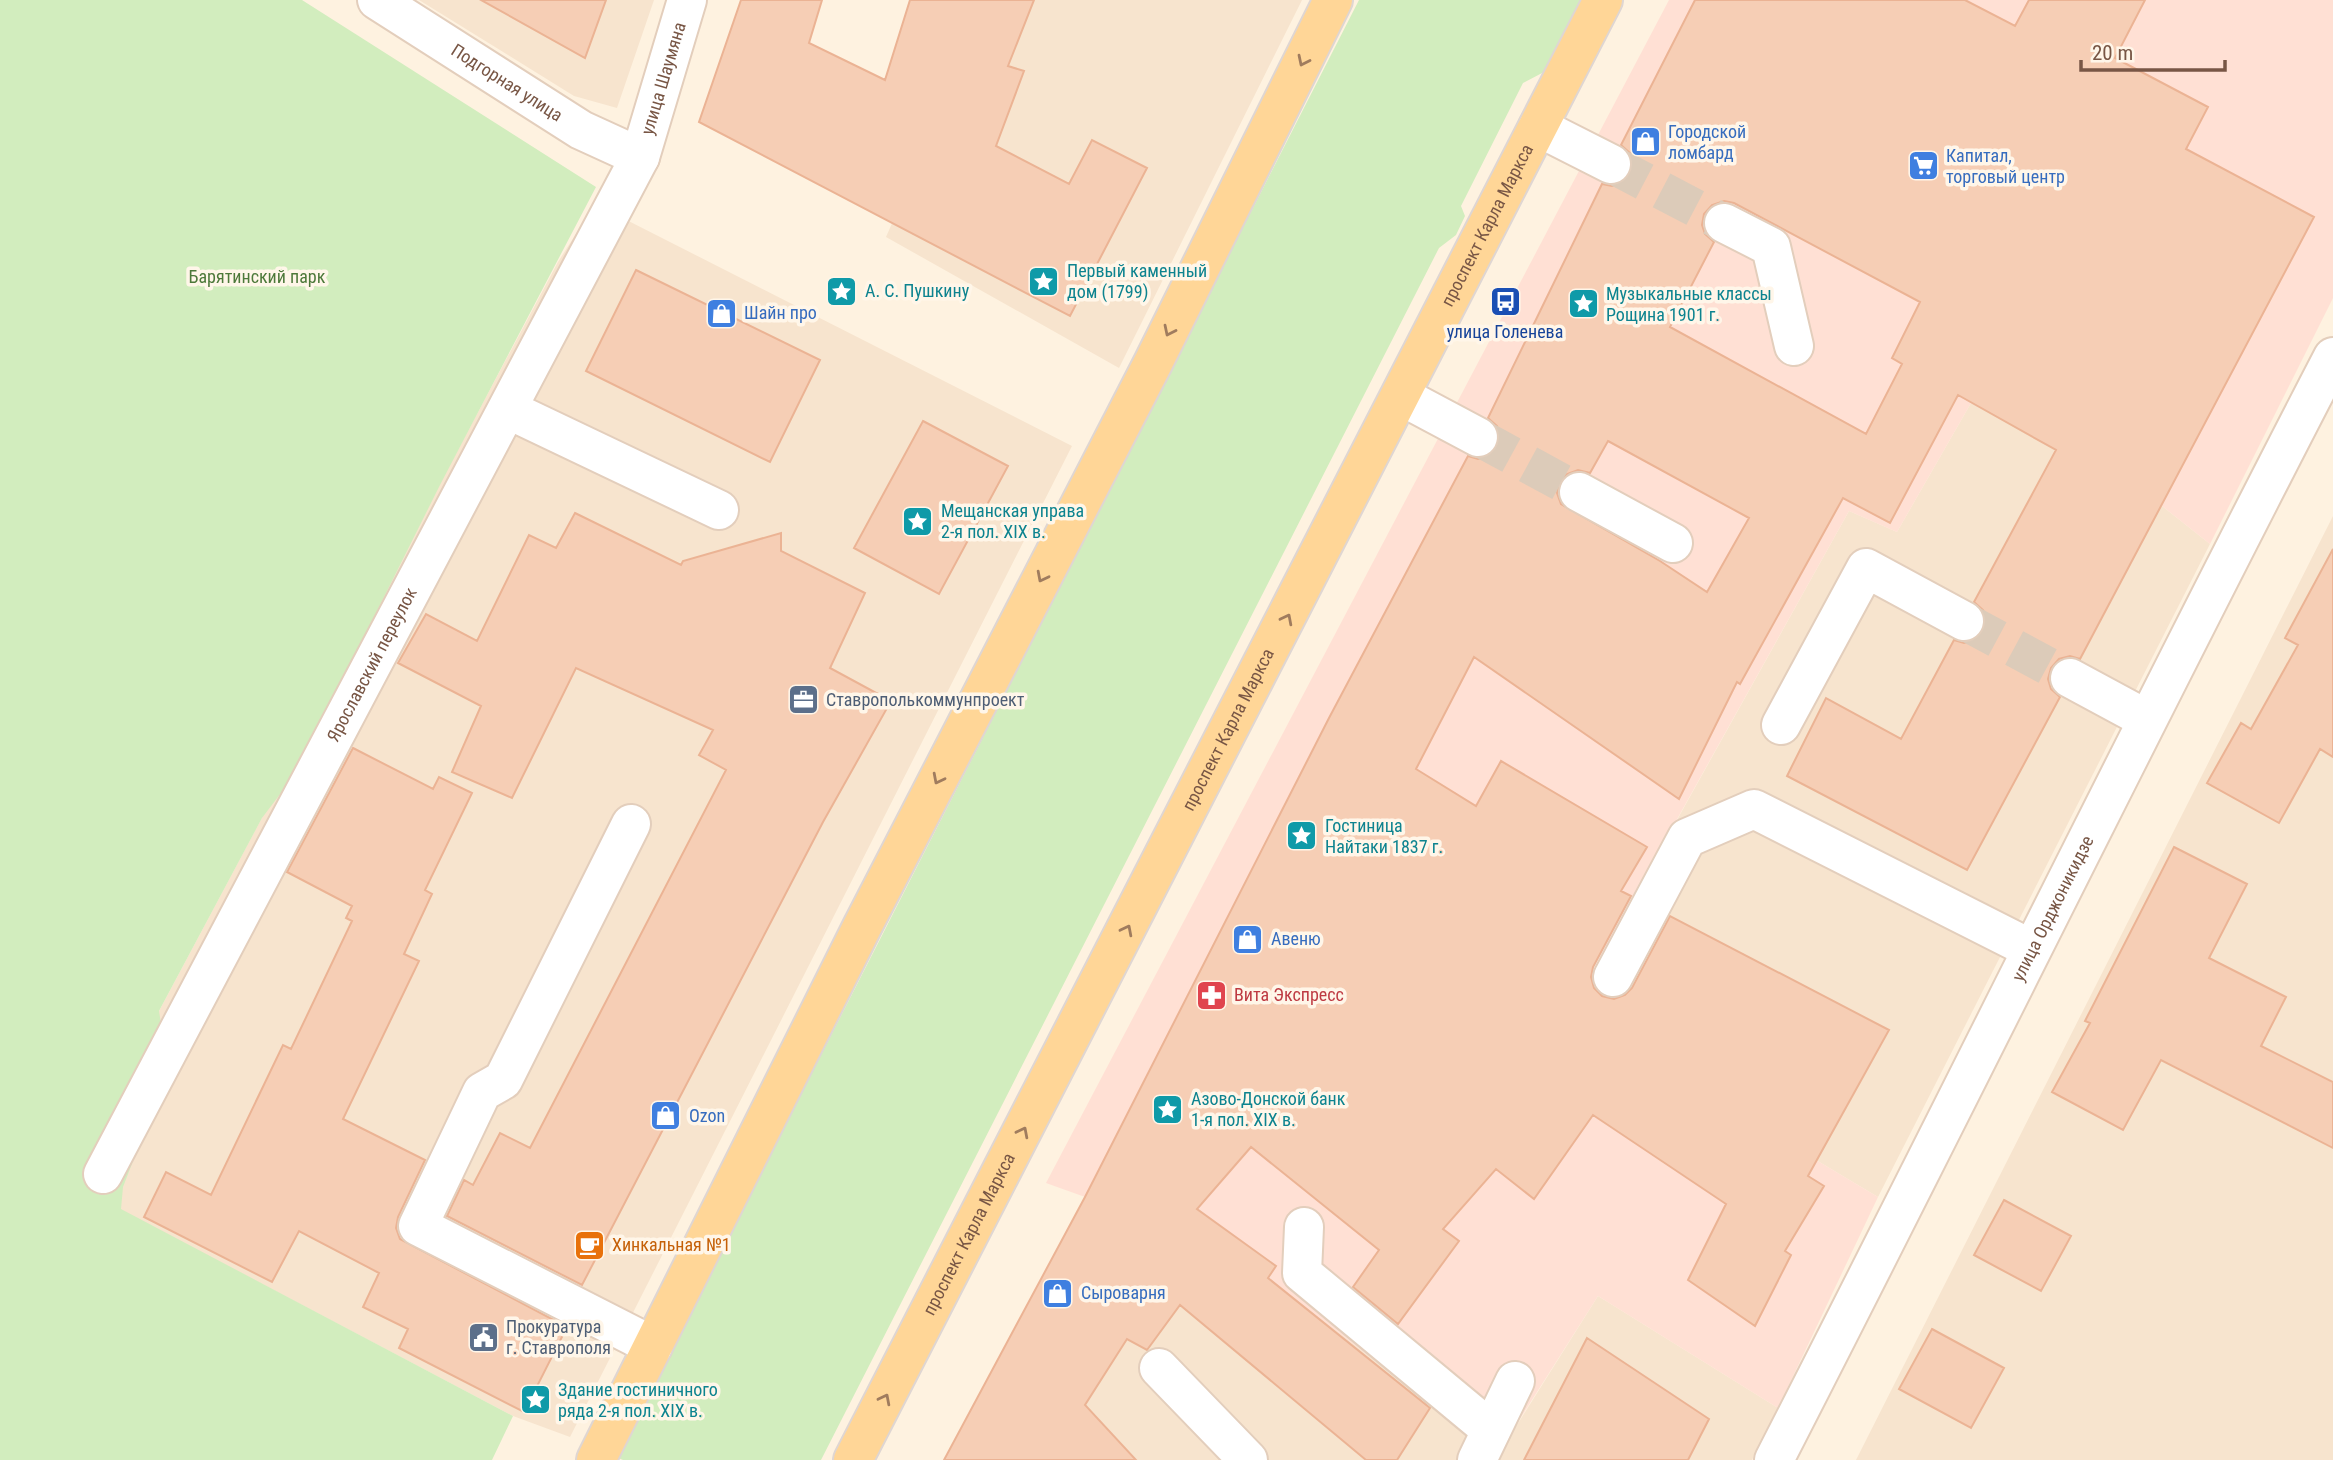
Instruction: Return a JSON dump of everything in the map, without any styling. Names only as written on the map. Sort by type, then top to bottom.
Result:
[{"type":"main road","points":[[596,1460],[868,915],[1159,351],[1333,0]]},
{"type":"main road","name":"проспект Карла Маркса","points":[[853,1460],[1603,0]]},
{"type":"street","name":"Подгорная улица","points":[[377,0],[581,130],[640,157]]},
{"type":"street","name":"улица Шаумяна","points":[[640,157],[687,0]]},
{"type":"street","points":[[1538,127],[1611,164]]},
{"type":"street","name":"Ярославский переулок","points":[[103,1174],[509,410],[640,157]]},
{"type":"street","points":[[1724,223],[1771,247],[1794,346]]},
{"type":"street","name":"улица Орджоникидзе","points":[[1774,1460],[2146,719],[2333,358]]},
{"type":"street","points":[[1401,396],[1478,438]]},
{"type":"street","points":[[509,410],[719,510]]},
{"type":"street","points":[[1579,492],[1673,543]]},
{"type":"street","points":[[1781,725],[1866,568],[1964,621]]},
{"type":"street","points":[[2070,678],[2146,719]]},
{"type":"street","points":[[1613,977],[1687,838],[1754,809],[2031,949]]},
{"type":"street","points":[[631,824],[503,1080],[482,1093],[418,1226],[653,1346]]},
{"type":"street","points":[[1304,1227],[1302,1273],[1484,1445],[1515,1381]]},
{"type":"street","points":[[1159,1368],[1248,1460]]},
{"type":"shaded area","points":[[419,0],[654,0],[617,108],[574,96]]},
{"type":"shaded area","points":[[990,0],[1302,0],[1119,368],[886,237]]},
{"type":"shaded area","points":[[1669,0],[2333,0],[2333,298],[2210,544],[2162,506],[1971,403],[1897,532],[1849,511],[1594,968],[1603,1033],[1878,1197],[1778,1408],[1598,1296],[1499,1452],[1432,1405],[1268,1278],[1275,1266],[1189,1202],[1085,1197],[1046,1183]]},
{"type":"shaded area","points":[[595,204],[1072,446],[570,1437],[513,1416],[68,1182],[558,262]]},
{"type":"shaded area","points":[[1971,403],[2162,506],[2210,544],[1878,1197],[1603,1033],[1594,969],[1849,511],[1897,532]]},
{"type":"shaded area","points":[[2333,516],[2333,1460],[1856,1460]]},
{"type":"shaded area","points":[[1189,1202],[1276,1266],[1269,1278],[1500,1452],[1598,1296],[1778,1408],[1752,1460],[944,1460]]},
{"type":"green space","name":"Барятинский парк","points":[[0,0],[302,0],[596,187],[440,485],[343,679],[325,735],[262,818],[159,1011],[164,1043],[140,1143],[123,1187],[121,1209],[513,1416],[492,1460],[0,1460]]},
{"type":"green space","points":[[1359,0],[1581,0],[1569,33],[1544,72],[1523,83],[1461,206],[1465,216],[1456,235],[1439,248],[821,1460],[623,1460],[616,1457]]},
{"type":"building","points":[[481,0],[606,0],[585,58]]},
{"type":"building","points":[[741,0],[822,0],[809,43],[885,80],[910,0],[1034,0],[1008,66],[1024,71],[996,146],[1069,184],[1092,140],[1147,168],[1070,316],[699,122]]},
{"type":"building","points":[[1695,0],[1965,0],[2015,26],[2029,0],[2145,0],[2115,58],[2208,107],[2186,149],[2314,217],[2080,659],[2070,656],[2059,659],[2051,668],[2048,679],[2051,689],[2060,697],[1967,870],[1787,776],[1826,698],[1901,739],[1954,640],[1964,643],[1975,640],[1983,631],[1986,620],[1983,610],[1974,602],[2056,450],[1958,395],[1890,523],[1843,498],[1740,684],[1737,682],[1679,799],[1474,657],[1416,769],[1476,806],[1501,761],[1647,847],[1621,891],[1631,896],[1593,967],[1591,977],[1594,988],[1602,996],[1614,999],[1625,995],[1632,988],[1670,916],[1889,1030],[1808,1176],[1824,1186],[1785,1251],[1791,1255],[1755,1326],[1688,1280],[1726,1204],[1593,1115],[1534,1199],[1496,1169],[1443,1229],[1459,1241],[1398,1324],[1353,1287],[1379,1250],[1251,1147],[1197,1209],[1276,1266],[1268,1278],[1430,1408],[1397,1460],[1366,1460],[1180,1305],[1147,1350],[1127,1339],[1085,1405],[1136,1460],[944,1460],[1085,1197],[1329,718],[1468,456],[1478,459],[1489,456],[1498,447],[1500,437],[1497,426],[1488,418],[1602,184],[1612,186],[1622,183],[1631,173],[1633,162],[1630,153],[1621,145]],"holes":[[[1724,201],[1734,203],[1920,302],[1892,358],[1902,364],[1866,434],[1670,327],[1714,242],[1705,234],[1702,225],[1704,214],[1712,205]],[[1608,441],[1749,518],[1707,592],[1660,561],[1561,504],[1557,493],[1560,481],[1567,474],[1578,470],[1590,473]]]},
{"type":"building","points":[[636,270],[820,360],[770,462],[586,371]]},
{"type":"building","points":[[923,421],[1008,466],[939,594],[854,548]]},
{"type":"building","points":[[575,513],[681,565],[683,561],[781,533],[781,551],[865,593],[830,668],[891,701],[823,822],[582,1285],[447,1216],[464,1180],[473,1185],[500,1133],[530,1148],[726,770],[699,755],[713,730],[576,668],[512,798],[452,772],[481,706],[398,663],[426,614],[477,641],[529,535],[556,548]]},
{"type":"building","points":[[2333,549],[2333,757],[2320,749],[2279,823],[2207,783],[2241,723],[2251,729],[2298,645],[2285,638]]},
{"type":"building","points":[[353,748],[433,789],[439,777],[472,793],[425,890],[432,894],[404,954],[419,961],[343,1119],[425,1160],[398,1217],[396,1228],[400,1239],[567,1327],[524,1412],[399,1348],[408,1329],[363,1307],[379,1273],[299,1231],[272,1282],[144,1217],[166,1172],[211,1195],[283,1045],[291,1049],[352,921],[346,918],[352,906],[287,872]]},
{"type":"building","points":[[2174,847],[2247,884],[2209,958],[2286,997],[2261,1046],[2333,1082],[2333,1148],[2161,1060],[2123,1130],[2052,1092],[2090,1023],[2085,1021]]},
{"type":"building","points":[[2004,1200],[2071,1236],[2041,1291],[1974,1255]]},
{"type":"building","points":[[1932,1329],[2004,1368],[1971,1428],[1899,1389]]},
{"type":"building","points":[[1587,1338],[1709,1419],[1688,1460],[1524,1460]]},
{"type":"tunnel","points":[[1611,164],[1724,223]]},
{"type":"tunnel","points":[[1478,437],[1579,492]]},
{"type":"tunnel","points":[[1964,621],[2070,678]]},
{"type":"place","name":"Городской ломбард","points":[[1645,142]]},
{"type":"place","name":"Капитал, торговый центр","points":[[1923,166]]},
{"type":"place","name":"Первый каменный дом (1799)","points":[[1044,281]]},
{"type":"place","name":"А. С. Пушкину","points":[[842,291]]},
{"type":"place","name":"улица Голенева","points":[[1505,302]]},
{"type":"place","name":"Музыкальные классы Рощина 1901 г.","points":[[1583,304]]},
{"type":"place","name":"Шайн про","points":[[721,313]]},
{"type":"place","name":"Мещанская управа 2-я пол. XIX в.","points":[[918,521]]},
{"type":"place","name":"Ставрополькоммунпроект","points":[[803,700]]},
{"type":"place","name":"Гостиница Найтаки 1837 г.","points":[[1302,836]]},
{"type":"place","name":"Авеню","points":[[1248,939]]},
{"type":"place","name":"Вита Экспресс","points":[[1211,995]]},
{"type":"place","name":"Азово-Донской банк 1-я пол. XIX в.","points":[[1168,1109]]},
{"type":"place","name":"Ozon","points":[[666,1116]]},
{"type":"place","name":"Хинкальная №1","points":[[589,1245]]},
{"type":"place","name":"Сыроварня","points":[[1058,1293]]},
{"type":"place","name":"Прокуратура г. Ставрополя","points":[[483,1337]]},
{"type":"place","name":"Здание гостиничного ряда 2-я пол. XIX в.","points":[[535,1400]]}]
